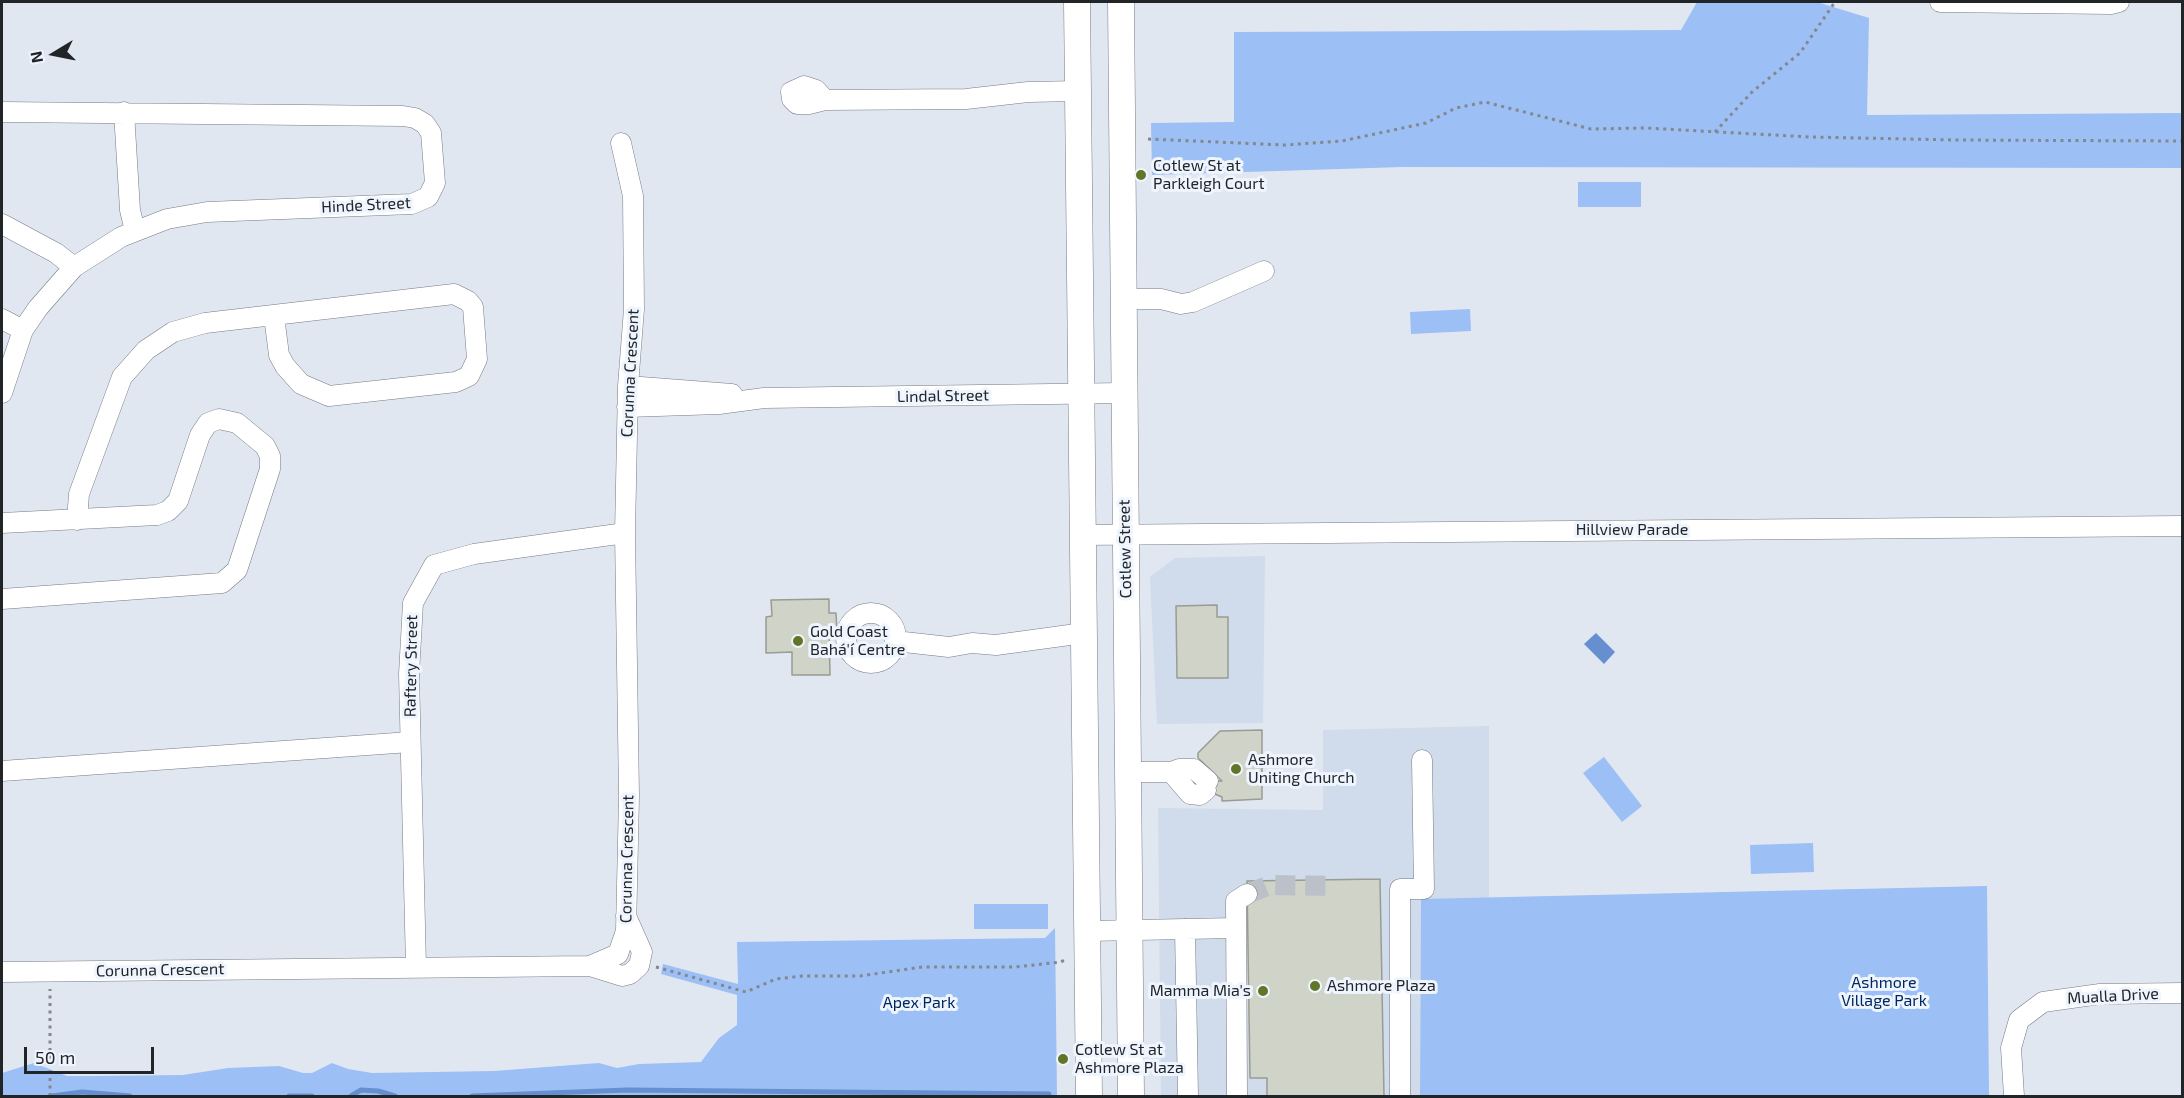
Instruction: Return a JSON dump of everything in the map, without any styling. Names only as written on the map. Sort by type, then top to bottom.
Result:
[{"type":"main road","points":[[1077,2],[1089,1096]]},
{"type":"main road","name":"Cotlew Street","points":[[1121,2],[1131,1096]]},
{"type":"street","points":[[1940,2],[2119,2]]},
{"type":"street","points":[[825,100],[966,99],[1028,92],[1078,91]]},
{"type":"street","name":"Hinde Street","points":[[2,112],[403,116],[415,118],[425,124],[433,142],[434,189],[428,197],[418,203],[207,212],[167,219],[135,231],[89,255],[74,267],[38,308],[23,330],[2,393]]},
{"type":"street","points":[[124,112],[130,210],[135,231]]},
{"type":"street","name":"Corunna Crescent","points":[[2,972],[590,966],[618,954],[625,940],[629,796],[625,533],[627,407],[634,309],[633,196],[621,143]]},
{"type":"street","points":[[2,224],[56,253],[74,267]]},
{"type":"street","points":[[1123,299],[1161,298],[1181,304],[1193,302],[1264,271]]},
{"type":"street","points":[[77,520],[79,494],[113,396],[122,377],[146,350],[161,339],[192,326],[454,294],[468,301],[473,307],[477,359],[469,376],[456,382],[329,396],[301,384],[285,366],[278,349],[274,316]]},
{"type":"street","points":[[2,319],[23,330]]},
{"type":"street","name":"Lindal Street","points":[[628,386],[717,392],[764,398]]},
{"type":"street","name":"Lindal Street","points":[[627,407],[719,404],[764,398],[1123,393]]},
{"type":"street","points":[[2,523],[157,515],[168,511],[178,501],[200,435],[208,423],[219,419],[237,423],[265,446],[270,456],[270,469],[237,570],[222,583],[2,599]]},
{"type":"street","name":"Hillview Parade","points":[[1082,536],[1125,533],[2182,526]]},
{"type":"street","name":"Raftery Street","points":[[416,967],[409,674],[413,603],[434,565],[474,554],[625,533]]},
{"type":"street","points":[[896,641],[949,647],[972,643],[996,645],[1084,633]]},
{"type":"street","points":[[2,771],[410,742]]},
{"type":"street","points":[[1400,1096],[1400,889],[1424,889],[1422,760]]},
{"type":"street","points":[[1128,772],[1171,772],[1190,794],[1200,795],[1207,786]]},
{"type":"street","points":[[1236,1096],[1234,927],[1236,901],[1247,894]]},
{"type":"street","points":[[590,966],[622,976],[630,974],[641,960],[639,942],[626,915]]},
{"type":"street","points":[[1088,931],[1234,927]]},
{"type":"street","points":[[1185,929],[1188,1096]]},
{"type":"street","name":"Mualla Drive","points":[[2014,1096],[2012,1048],[2019,1020],[2043,1002],[2100,994],[2182,993]]},
{"type":"path","points":[[1714,132],[1752,92],[1800,53],[1835,2]]},
{"type":"path","points":[[1148,139],[1285,146],[1342,141],[1426,123],[1456,108],[1493,102],[1591,129],[1646,128],[1956,140],[2182,141]]},
{"type":"path","points":[[641,960],[650,966],[746,992],[776,979],[802,976],[860,976],[922,967],[1015,967],[1061,962],[1066,959]]},
{"type":"path","points":[[50,972],[50,1096]]},
{"type":"shaded area","points":[[1265,556],[1263,723],[1157,724],[1150,577],[1175,558]]},
{"type":"shaded area","points":[[1596,633],[1615,652],[1604,664],[1584,644]]},
{"type":"shaded area","points":[[1489,726],[1489,898],[1421,899],[1420,1096],[1161,1096],[1158,808],[1323,810],[1323,730]]},
{"type":"green space","points":[[1697,2],[1817,2],[1869,18],[1867,115],[2182,113],[2182,168],[1402,167],[1152,175],[1151,123],[1234,122],[1234,32],[1681,30]]},
{"type":"green space","points":[[1578,182],[1641,182],[1641,207],[1578,207]]},
{"type":"green space","points":[[1470,309],[1471,331],[1411,334],[1410,312]]},
{"type":"green space","points":[[1604,757],[1642,806],[1622,822],[1583,773]]},
{"type":"green space","points":[[1813,843],[1814,872],[1751,874],[1750,845]]},
{"type":"green space","name":"Ashmore Village Park","points":[[1987,886],[1989,1096],[1420,1096],[1421,899]]},
{"type":"green space","points":[[974,904],[1048,904],[1048,929],[974,929]]},
{"type":"green space","name":"Apex Park","points":[[1055,928],[1057,1096],[2,1096],[2,1073],[34,1063],[67,1076],[92,1076],[183,1075],[228,1068],[279,1066],[303,1073],[312,1073],[332,1063],[348,1069],[372,1073],[494,1071],[599,1063],[617,1068],[639,1064],[701,1062],[719,1038],[737,1025],[737,995],[661,974],[663,964],[738,984],[737,942],[1045,938]]},
{"type":"building","name":"Gold Coast Bahá'í Centre","points":[[829,599],[829,613],[836,613],[837,630],[829,630],[830,675],[792,675],[792,652],[766,653],[766,617],[772,616],[771,600]]},
{"type":"building","points":[[1217,605],[1217,617],[1228,617],[1228,678],[1177,678],[1176,606]]},
{"type":"building","name":"Ashmore Uniting Church","points":[[1262,730],[1262,799],[1222,801],[1222,797],[1196,786],[1196,781],[1222,781],[1198,758],[1198,753],[1220,731]]},
{"type":"building","name":"Ashmore Plaza","points":[[1380,879],[1384,1096],[1267,1096],[1267,1078],[1250,1078],[1247,881]]},
{"type":"waterway","points":[[351,1096],[361,1090],[378,1091],[395,1096]]},
{"type":"waterway","points":[[472,1096],[627,1090],[1049,1094]]},
{"type":"waterway","points":[[52,1096],[82,1092],[130,1096]]},
{"type":"waterway","points":[[289,1096],[312,1096]]},
{"type":"tunnel","points":[[1247,894],[1270,885],[1335,886]]},
{"type":"place","name":"Cotlew St at Parkleigh Court","points":[[1141,175]]},
{"type":"place","name":"Gold Coast Bahá'í Centre","points":[[798,641]]},
{"type":"place","name":"Ashmore Uniting Church","points":[[1236,769]]},
{"type":"place","name":"Ashmore Plaza","points":[[1315,986]]},
{"type":"place","name":"Mamma Mia's","points":[[1263,991]]},
{"type":"place","name":"Cotlew St at Ashmore Plaza","points":[[1063,1059]]}]
